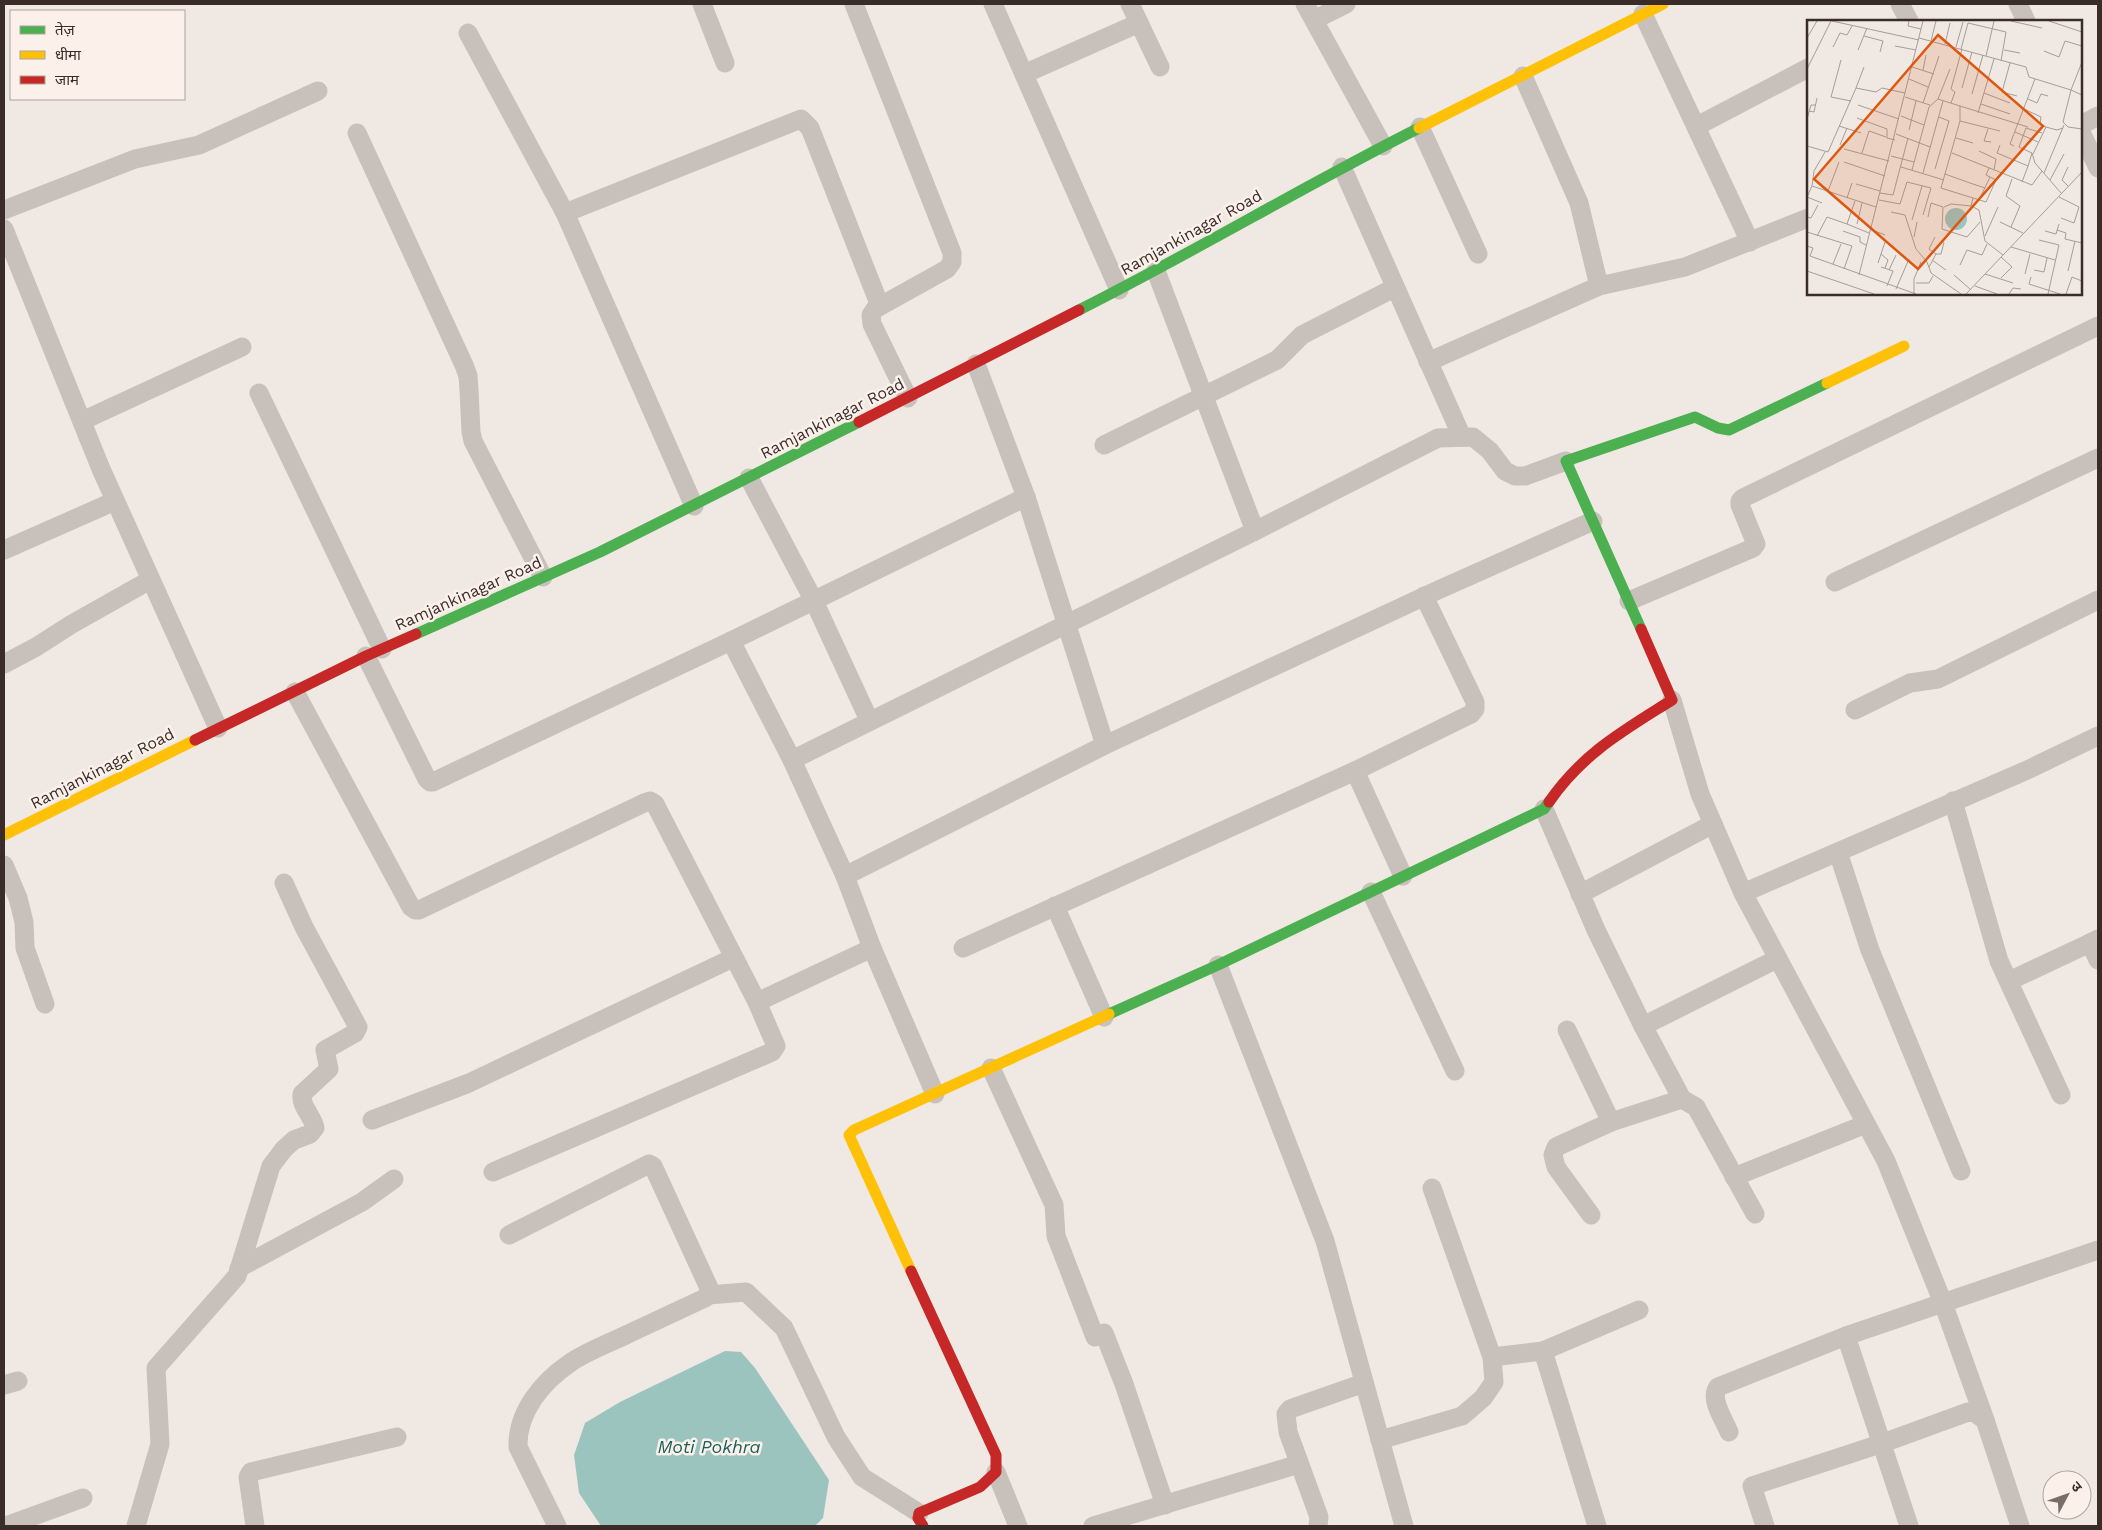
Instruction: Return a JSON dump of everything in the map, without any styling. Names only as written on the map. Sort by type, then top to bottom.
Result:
[{"type":"street","points":[[702,4],[725,62]]},
{"type":"street","points":[[854,4],[952,253],[952,262],[947,269],[875,309],[871,315],[872,324],[908,398]]},
{"type":"street","points":[[993,4],[1119,290]]},
{"type":"street","points":[[1130,4],[1160,67]]},
{"type":"street","points":[[1305,4],[1383,146]]},
{"type":"street","points":[[1314,20],[1346,4]]},
{"type":"street","name":"Ramjankinagar Road","points":[[4,835],[374,652],[600,552],[750,478],[1156,271],[1342,167],[1663,4]]},
{"type":"street","points":[[1900,4],[1908,20]]},
{"type":"street","points":[[2018,4],[2026,20]]},
{"type":"street","points":[[1643,14],[1750,242]]},
{"type":"street","points":[[1024,74],[1140,23]]},
{"type":"street","points":[[468,34],[565,213],[694,506]]},
{"type":"street","points":[[1697,126],[1807,69]]},
{"type":"street","points":[[1523,76],[1579,203],[1599,286]]},
{"type":"street","points":[[4,210],[135,159],[199,145],[318,91]]},
{"type":"street","points":[[2082,124],[2098,116]]},
{"type":"street","points":[[565,213],[801,119],[810,128],[880,306]]},
{"type":"street","points":[[1420,127],[1478,254]]},
{"type":"street","points":[[357,133],[464,365],[468,376],[473,441],[543,578]]},
{"type":"street","points":[[2082,134],[2098,168]]},
{"type":"street","points":[[1342,167],[1394,288],[1462,437]]},
{"type":"street","points":[[1428,362],[1599,286],[1685,267],[1807,218]]},
{"type":"street","points":[[4,229],[115,501],[218,728]]},
{"type":"street","points":[[1156,271],[1255,531]]},
{"type":"street","points":[[1104,445],[1277,360],[1302,335],[1394,288]]},
{"type":"street","points":[[1628,601],[1753,548],[1756,544],[1740,506],[1740,501],[1743,498],[2098,326]]},
{"type":"street","points":[[792,760],[869,720],[1255,531],[1438,438],[1473,436],[1490,452],[1505,471],[1515,476],[1525,476],[1695,417],[1718,428],[1729,430],[1904,346]]},
{"type":"street","points":[[82,422],[242,347]]},
{"type":"street","points":[[976,364],[1026,497],[1105,745]]},
{"type":"street","points":[[259,393],[374,652],[427,780],[430,782],[732,641],[1026,497]]},
{"type":"street","points":[[1835,582],[2098,458]]},
{"type":"street","points":[[1566,461],[1672,700],[1700,794],[1743,893],[1886,1161],[1943,1303],[1985,1420],[2020,1526]]},
{"type":"street","points":[[750,478],[814,601],[869,720]]},
{"type":"street","points":[[4,550],[115,501]]},
{"type":"street","points":[[845,876],[1105,745],[1424,596],[1593,521]]},
{"type":"street","points":[[4,664],[150,580]]},
{"type":"street","points":[[963,948],[1355,771],[1471,714],[1475,709],[1475,702],[1424,596]]},
{"type":"street","points":[[1855,710],[1910,683],[1938,679],[2098,600]]},
{"type":"street","points":[[732,641],[792,760],[845,876],[872,948],[935,1094]]},
{"type":"street","points":[[295,692],[411,907],[415,910],[419,910],[650,801],[655,804],[757,1002],[776,1046],[772,1052],[493,1172]]},
{"type":"street","points":[[1018,1526],[996,1472],[996,1455],[849,1135],[854,1130],[1218,965],[1544,809],[1567,777],[1588,756],[1672,700]]},
{"type":"street","points":[[1743,893],[2025,771],[2098,736]]},
{"type":"street","points":[[1355,771],[1403,876]]},
{"type":"street","points":[[1953,801],[2000,961],[2061,1096]]},
{"type":"street","points":[[1544,809],[1596,930],[1643,1026],[1682,1099],[1696,1107],[1755,1214]]},
{"type":"street","points":[[1580,894],[1713,824]]},
{"type":"street","points":[[1838,852],[1870,950],[1961,1171]]},
{"type":"street","points":[[4,865],[18,898],[24,922],[25,948],[45,1004]]},
{"type":"street","points":[[136,1526],[160,1444],[156,1368],[237,1276],[271,1166],[289,1144],[310,1134],[316,1128],[302,1102],[302,1094],[329,1069],[325,1050],[354,1033],[358,1027],[304,927],[284,883]]},
{"type":"street","points":[[1371,892],[1455,1071]]},
{"type":"street","points":[[1056,906],[1104,1017]]},
{"type":"street","points":[[2009,981],[2094,941],[2098,960]]},
{"type":"street","points":[[757,1002],[872,948]]},
{"type":"street","points":[[372,1120],[478,1079],[733,958]]},
{"type":"street","points":[[1643,1026],[1777,958]]},
{"type":"street","points":[[1218,965],[1324,1240],[1404,1526]]},
{"type":"street","points":[[1567,1030],[1610,1122]]},
{"type":"street","points":[[991,1068],[1054,1205],[1056,1236],[1099,1335],[1124,1384],[1165,1505]]},
{"type":"street","points":[[1591,1215],[1556,1167],[1552,1155],[1556,1147],[1610,1122],[1682,1099]]},
{"type":"street","points":[[1734,1177],[1866,1124]]},
{"type":"street","points":[[509,1235],[649,1164],[653,1166],[709,1288],[705,1298],[571,1362],[550,1378],[531,1401],[522,1420],[518,1447],[557,1526]]},
{"type":"street","points":[[239,1268],[362,1202],[394,1179]]},
{"type":"street","points":[[1380,1440],[1462,1416],[1483,1398],[1494,1382],[1492,1357],[1432,1188]]},
{"type":"street","points":[[1729,1432],[1714,1398],[1718,1387],[1846,1336],[2098,1250]]},
{"type":"street","points":[[708,1294],[746,1292],[784,1328],[836,1437],[862,1477],[921,1520],[925,1509],[980,1487],[996,1472]]},
{"type":"street","points":[[1492,1357],[1544,1350],[1639,1310]]},
{"type":"street","points":[[1846,1336],[1909,1526]]},
{"type":"street","points":[[1544,1350],[1597,1526]]},
{"type":"street","points":[[1318,1526],[1318,1517],[1288,1432],[1286,1414],[1288,1410],[1364,1383]]},
{"type":"street","points":[[1765,1526],[1752,1486],[1883,1443],[1964,1413],[1976,1413],[1985,1420]]},
{"type":"street","points":[[255,1526],[248,1477],[251,1472],[397,1437]]},
{"type":"street","points":[[1093,1526],[1299,1464]]},
{"type":"street","points":[[6,1526],[83,1498]]},
{"type":"water","name":"Moti Pokhra","points":[[725,1351],[741,1352],[755,1368],[829,1480],[823,1518],[815,1526],[601,1526],[579,1493],[574,1455],[585,1423],[620,1402]]},
{"type":"traffic: fast","points":[[1079,310],[1419,128]]},
{"type":"traffic: fast","points":[[1641,629],[1566,461],[1695,417],[1718,428],[1729,430],[1827,383]]},
{"type":"traffic: fast","points":[[416,634],[600,552],[859,422]]},
{"type":"traffic: fast","points":[[1109,1014],[1218,965],[1544,809],[1549,802]]},
{"type":"traffic: slow","points":[[1419,128],[1663,4]]},
{"type":"traffic: slow","points":[[1827,383],[1904,346]]},
{"type":"traffic: slow","points":[[4,835],[195,740]]},
{"type":"traffic: slow","points":[[911,1271],[849,1135],[854,1130],[1109,1014]]},
{"type":"traffic: jam","points":[[859,422],[1079,310]]},
{"type":"traffic: jam","points":[[1549,802],[1562,785],[1590,756],[1621,733],[1672,700],[1641,629]]},
{"type":"traffic: jam","points":[[195,740],[366,656],[416,634]]},
{"type":"traffic: jam","points":[[911,1271],[996,1455],[996,1472],[980,1487],[919,1513],[918,1518],[923,1526]]}]
